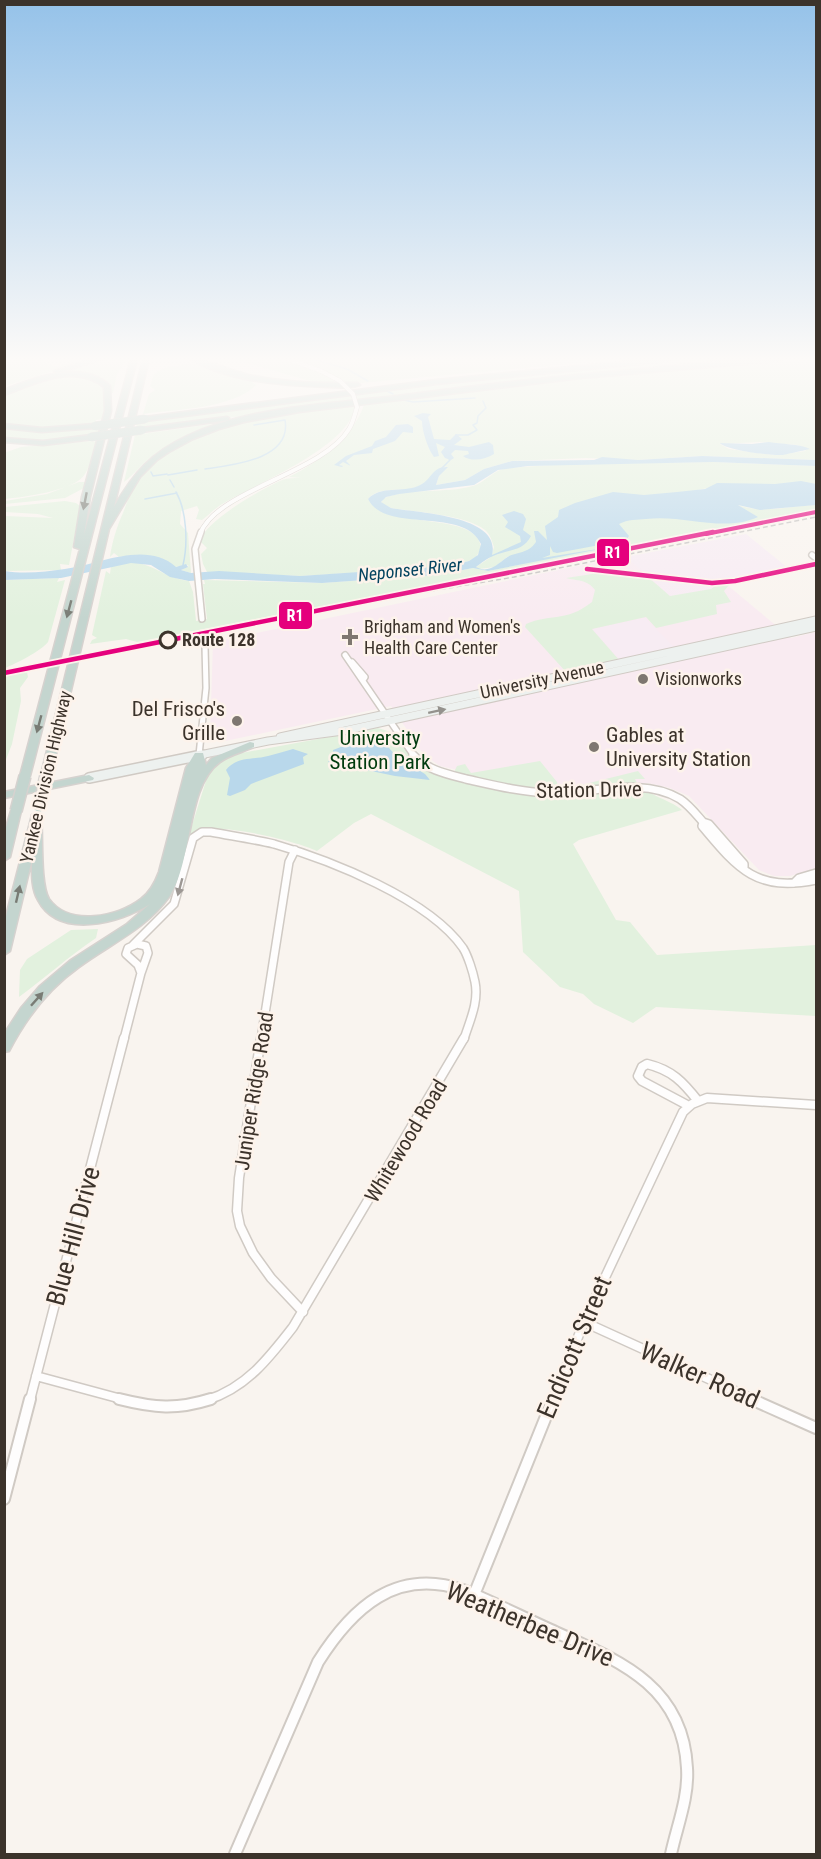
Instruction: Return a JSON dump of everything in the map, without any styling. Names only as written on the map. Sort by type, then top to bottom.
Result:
[{"type":"highway","points":[[81,562],[78,546],[84,504],[99,446]]},
{"type":"highway","name":"Yankee Division Highway","points":[[4,857],[111,446]]},
{"type":"highway","name":"Yankee Division Highway","points":[[4,951],[125,446]]},
{"type":"highway","points":[[106,528],[135,477],[150,462],[175,446]]},
{"type":"highway","points":[[197,784],[216,760],[250,745]]},
{"type":"highway","points":[[4,1047],[20,1019],[51,983],[74,964],[141,919],[163,897],[173,877],[197,784],[201,766],[199,755]]},
{"type":"highway","points":[[38,811],[40,889],[48,905],[61,914],[76,919],[102,919],[122,914],[144,903],[160,885],[191,768],[199,755]]},
{"type":"highway","points":[[4,795],[89,778]]},
{"type":"main road","name":"University Avenue","points":[[89,778],[268,741],[321,735],[388,717],[816,620]]},
{"type":"main road","name":"University Avenue","points":[[388,717],[816,627]]},
{"type":"street","points":[[202,619],[196,568],[196,541],[209,520],[223,509],[331,446]]},
{"type":"street","points":[[199,755],[206,688],[205,646]]},
{"type":"street","name":"Station Drive","points":[[345,655],[352,662],[351,665],[417,760],[443,773],[537,793],[583,793],[643,788],[657,790],[680,799],[703,822],[702,826],[735,865],[762,880],[777,884],[816,880]]},
{"type":"street","name":"Whitewood Road","points":[[36,1376],[143,1405],[184,1407],[213,1398],[246,1380],[262,1368],[303,1312],[462,1045],[476,1003],[475,982],[464,949],[441,923],[360,875],[295,850],[239,837],[209,832],[199,834],[192,839],[174,904],[133,945]]},
{"type":"street","name":"Juniper Ridge Road","points":[[295,850],[289,862],[242,1159],[237,1208],[244,1242],[277,1284],[303,1312]]},
{"type":"street","name":"Station Drive","points":[[794,883],[799,878],[816,873]]},
{"type":"street","points":[[133,945],[127,950],[126,956],[138,964],[141,973]]},
{"type":"street","name":"Blue Hill Drive","points":[[4,1499],[148,950],[143,945],[133,945]]},
{"type":"street","points":[[698,1101],[679,1078],[656,1066],[647,1064],[642,1067],[638,1076],[642,1082],[675,1096],[689,1106],[698,1101],[725,1098],[816,1105]]},
{"type":"street","name":"Endicott Street","points":[[474,1595],[584,1322],[678,1121],[689,1106]]},
{"type":"street","name":"Walker Road","points":[[584,1322],[816,1428]]},
{"type":"street","name":"Weatherbee Drive","points":[[235,1854],[318,1662],[332,1638],[349,1618],[381,1594],[414,1585],[446,1585],[474,1595],[630,1668],[661,1693],[678,1725],[687,1763],[685,1788],[671,1854]]},
{"type":"shaded area","points":[[746,534],[788,568],[718,584],[711,589],[670,596],[626,557]]},
{"type":"shaded area","points":[[626,556],[673,596],[726,584],[791,638],[816,632],[816,868],[790,876],[774,876],[759,870],[689,796],[670,788],[648,783],[553,789],[440,766],[424,755],[391,706],[225,741],[210,736],[213,642]]},
{"type":"shaded area","points":[[645,618],[674,647],[619,659],[592,629]]},
{"type":"green space","points":[[95,446],[90,463],[80,480],[60,489],[5,499],[4,453],[21,447]]},
{"type":"green space","points":[[132,446],[168,446],[151,457],[124,482]]},
{"type":"green space","points":[[181,446],[325,446],[279,475],[224,503],[202,520],[196,519],[199,510],[197,506],[181,511],[180,524],[188,533],[191,573],[181,570],[189,566],[187,565],[175,567],[156,557],[141,555],[119,557],[114,553],[110,557],[117,529],[133,489],[141,476],[161,458]]},
{"type":"green space","points":[[723,446],[729,449],[773,455],[806,451],[799,446],[816,446],[816,460],[702,456],[638,460],[586,458],[512,461],[484,469],[465,480],[436,485],[446,467],[443,467],[417,487],[378,492],[368,499],[378,509],[393,515],[450,524],[466,529],[477,537],[481,549],[476,557],[469,561],[437,568],[300,576],[207,572],[201,554],[207,548],[200,541],[213,524],[236,506],[273,484],[284,479],[301,478],[289,477],[312,464],[334,447]]},
{"type":"green space","points":[[713,462],[816,466],[816,490],[708,488],[698,490],[675,513],[739,522],[757,517],[738,505],[767,509],[816,505],[816,510],[137,642],[126,639],[90,644],[97,638],[92,635],[106,571],[110,574],[111,566],[124,563],[144,564],[178,579],[189,581],[193,592],[196,621],[207,619],[204,580],[322,583],[437,575],[473,568],[488,571],[522,564],[520,554],[507,557],[495,567],[479,569],[476,567],[491,557],[494,547],[485,530],[454,518],[391,508],[381,503],[384,498],[405,493],[473,486],[507,468],[566,464]]},
{"type":"green space","points":[[79,482],[86,482],[84,488],[65,498],[5,504],[5,501],[47,494]]},
{"type":"green space","points":[[65,501],[80,506],[69,565],[60,564],[61,570],[5,571],[5,516],[53,518],[38,514],[5,512],[5,507]]},
{"type":"green space","points":[[599,573],[648,577],[670,596],[711,589],[718,584],[729,585],[724,591],[731,602],[716,605],[717,614],[656,628],[646,617],[592,629],[620,661],[566,672],[525,627],[526,624],[582,609],[592,602],[595,590],[585,582],[566,578]]},
{"type":"green space","points":[[59,578],[57,582],[65,580],[48,642],[34,653],[5,668],[5,580]]},
{"type":"green space","points":[[27,672],[28,677],[20,688],[21,701],[12,744],[5,762],[5,676]]},
{"type":"green space","name":"University Station Park","points":[[378,728],[394,733],[413,760],[436,775],[454,772],[457,766],[465,764],[471,773],[540,761],[557,782],[558,789],[638,771],[645,779],[635,779],[643,789],[682,810],[579,840],[573,844],[616,920],[630,922],[657,955],[816,945],[816,1016],[656,1007],[633,1023],[594,1004],[583,994],[560,987],[523,952],[519,891],[371,814],[354,823],[317,851],[276,838],[224,829],[200,830],[188,838],[210,768],[217,762],[236,754]]},
{"type":"green space","points":[[98,929],[96,938],[19,997],[20,970],[27,959],[71,930]]},
{"type":"water","points":[[372,446],[382,446],[373,449],[372,453],[354,455],[346,461],[351,466],[343,462],[339,465],[342,467],[334,465],[346,456]]},
{"type":"water","points":[[429,446],[437,446],[439,456],[434,457]]},
{"type":"water","points":[[442,446],[493,446],[494,454],[474,460],[463,456],[469,454],[468,451],[455,450],[451,454],[454,458],[451,460],[445,458],[441,452],[445,447]]},
{"type":"water","points":[[724,446],[800,446],[810,449],[783,455],[769,455]]},
{"type":"water","name":"Neponset River","points":[[702,456],[816,460],[816,466],[713,462],[528,466],[498,470],[474,485],[399,494],[386,497],[381,502],[391,508],[455,518],[471,524],[484,531],[492,542],[492,555],[521,542],[520,536],[505,527],[508,522],[502,515],[514,511],[523,514],[526,519],[523,530],[531,536],[528,541],[519,548],[491,557],[476,567],[480,569],[492,567],[510,556],[529,549],[536,542],[534,531],[538,531],[547,540],[545,526],[558,517],[559,510],[613,492],[644,495],[705,489],[717,483],[775,484],[801,481],[816,484],[816,505],[760,510],[738,505],[758,517],[731,523],[660,518],[629,520],[619,524],[629,536],[626,540],[557,553],[553,552],[550,546],[550,555],[542,558],[610,547],[488,571],[473,568],[437,575],[322,583],[215,579],[189,581],[170,577],[151,565],[131,563],[61,578],[5,580],[5,571],[42,572],[136,555],[151,555],[164,559],[176,567],[186,564],[188,567],[181,570],[191,573],[219,571],[300,576],[448,566],[469,561],[478,555],[481,544],[472,533],[459,526],[442,522],[390,515],[377,509],[368,499],[379,492],[412,488],[423,484],[442,467],[448,467],[439,476],[436,485],[465,480],[484,469],[512,461],[594,460],[602,457],[638,460]]},
{"type":"water","points":[[362,739],[383,741],[396,756],[425,774],[430,780],[395,776],[328,762],[334,755],[333,750]]},
{"type":"water","points":[[293,749],[308,754],[303,757],[304,764],[251,784],[245,790],[227,795],[230,778],[226,770],[235,762]]},
{"type":"waterway","points":[[205,469],[258,458],[278,446]]},
{"type":"waterway","points":[[442,468],[450,460],[448,458]]},
{"type":"waterway","points":[[168,475],[197,470]]},
{"type":"waterway","points":[[151,472],[153,476],[167,474]]},
{"type":"waterway","points":[[170,480],[174,487]]},
{"type":"waterway","points":[[145,499],[177,493]]},
{"type":"waterway","points":[[177,493],[186,528],[183,565]]},
{"type":"railway","points":[[354,604],[514,577],[816,517]]},
{"type":"railway","points":[[585,569],[679,581],[723,583],[777,574],[816,564]]},
{"type":"transit line","name":"R1","points":[[4,673],[816,512]]},
{"type":"transit line","name":"R1","points":[[587,569],[712,583],[735,581],[816,564]]},
{"type":"place","name":"Brigham and Women's Health Care Center","points":[[350,637]]},
{"type":"place","name":"Route 128","points":[[168,640]]},
{"type":"place","name":"Visionworks","points":[[643,679]]},
{"type":"place","name":"Del Frisco's Grille","points":[[237,721]]},
{"type":"place","name":"Gables at University Station","points":[[594,747]]}]
